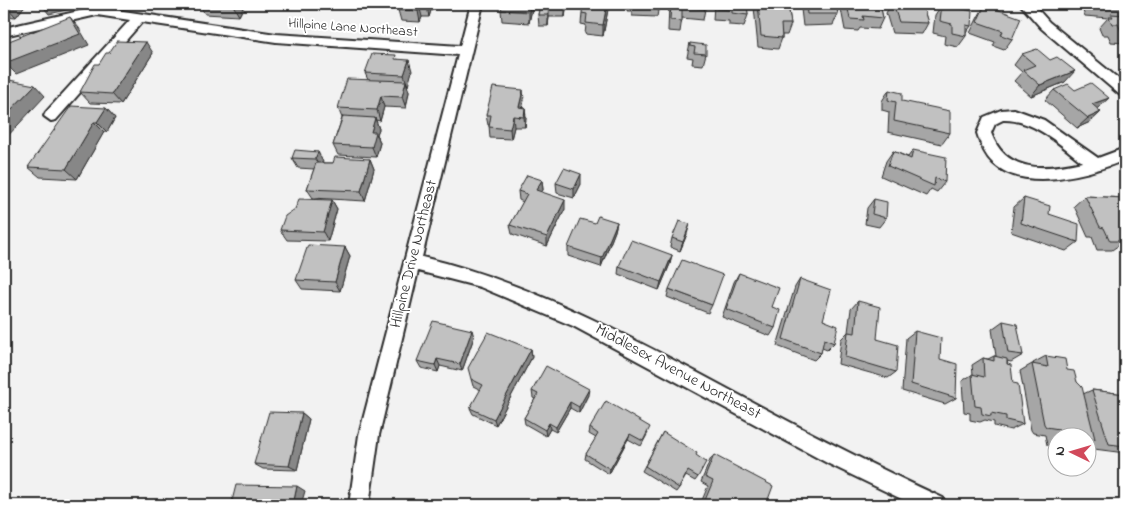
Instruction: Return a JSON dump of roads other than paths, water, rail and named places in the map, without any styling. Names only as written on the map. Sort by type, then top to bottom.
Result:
[{"type":"street","name":"Hillpine Drive Northeast","points":[[358,505],[369,435],[477,4]]},
{"type":"street","points":[[1026,4],[1045,25],[1125,90]]},
{"type":"street","name":"Hillpine Lane Northeast","points":[[4,32],[96,11],[276,38],[465,51]]},
{"type":"street","points":[[51,116],[139,18]]},
{"type":"street","points":[[1095,164],[1043,125],[1024,118],[1005,114],[989,121],[984,133],[999,160],[1018,170],[1039,173],[1062,171],[1095,164],[1125,154]]},
{"type":"street","name":"Middlesex Avenue Northeast","points":[[412,262],[444,268],[558,310],[847,463],[936,505]]}]
